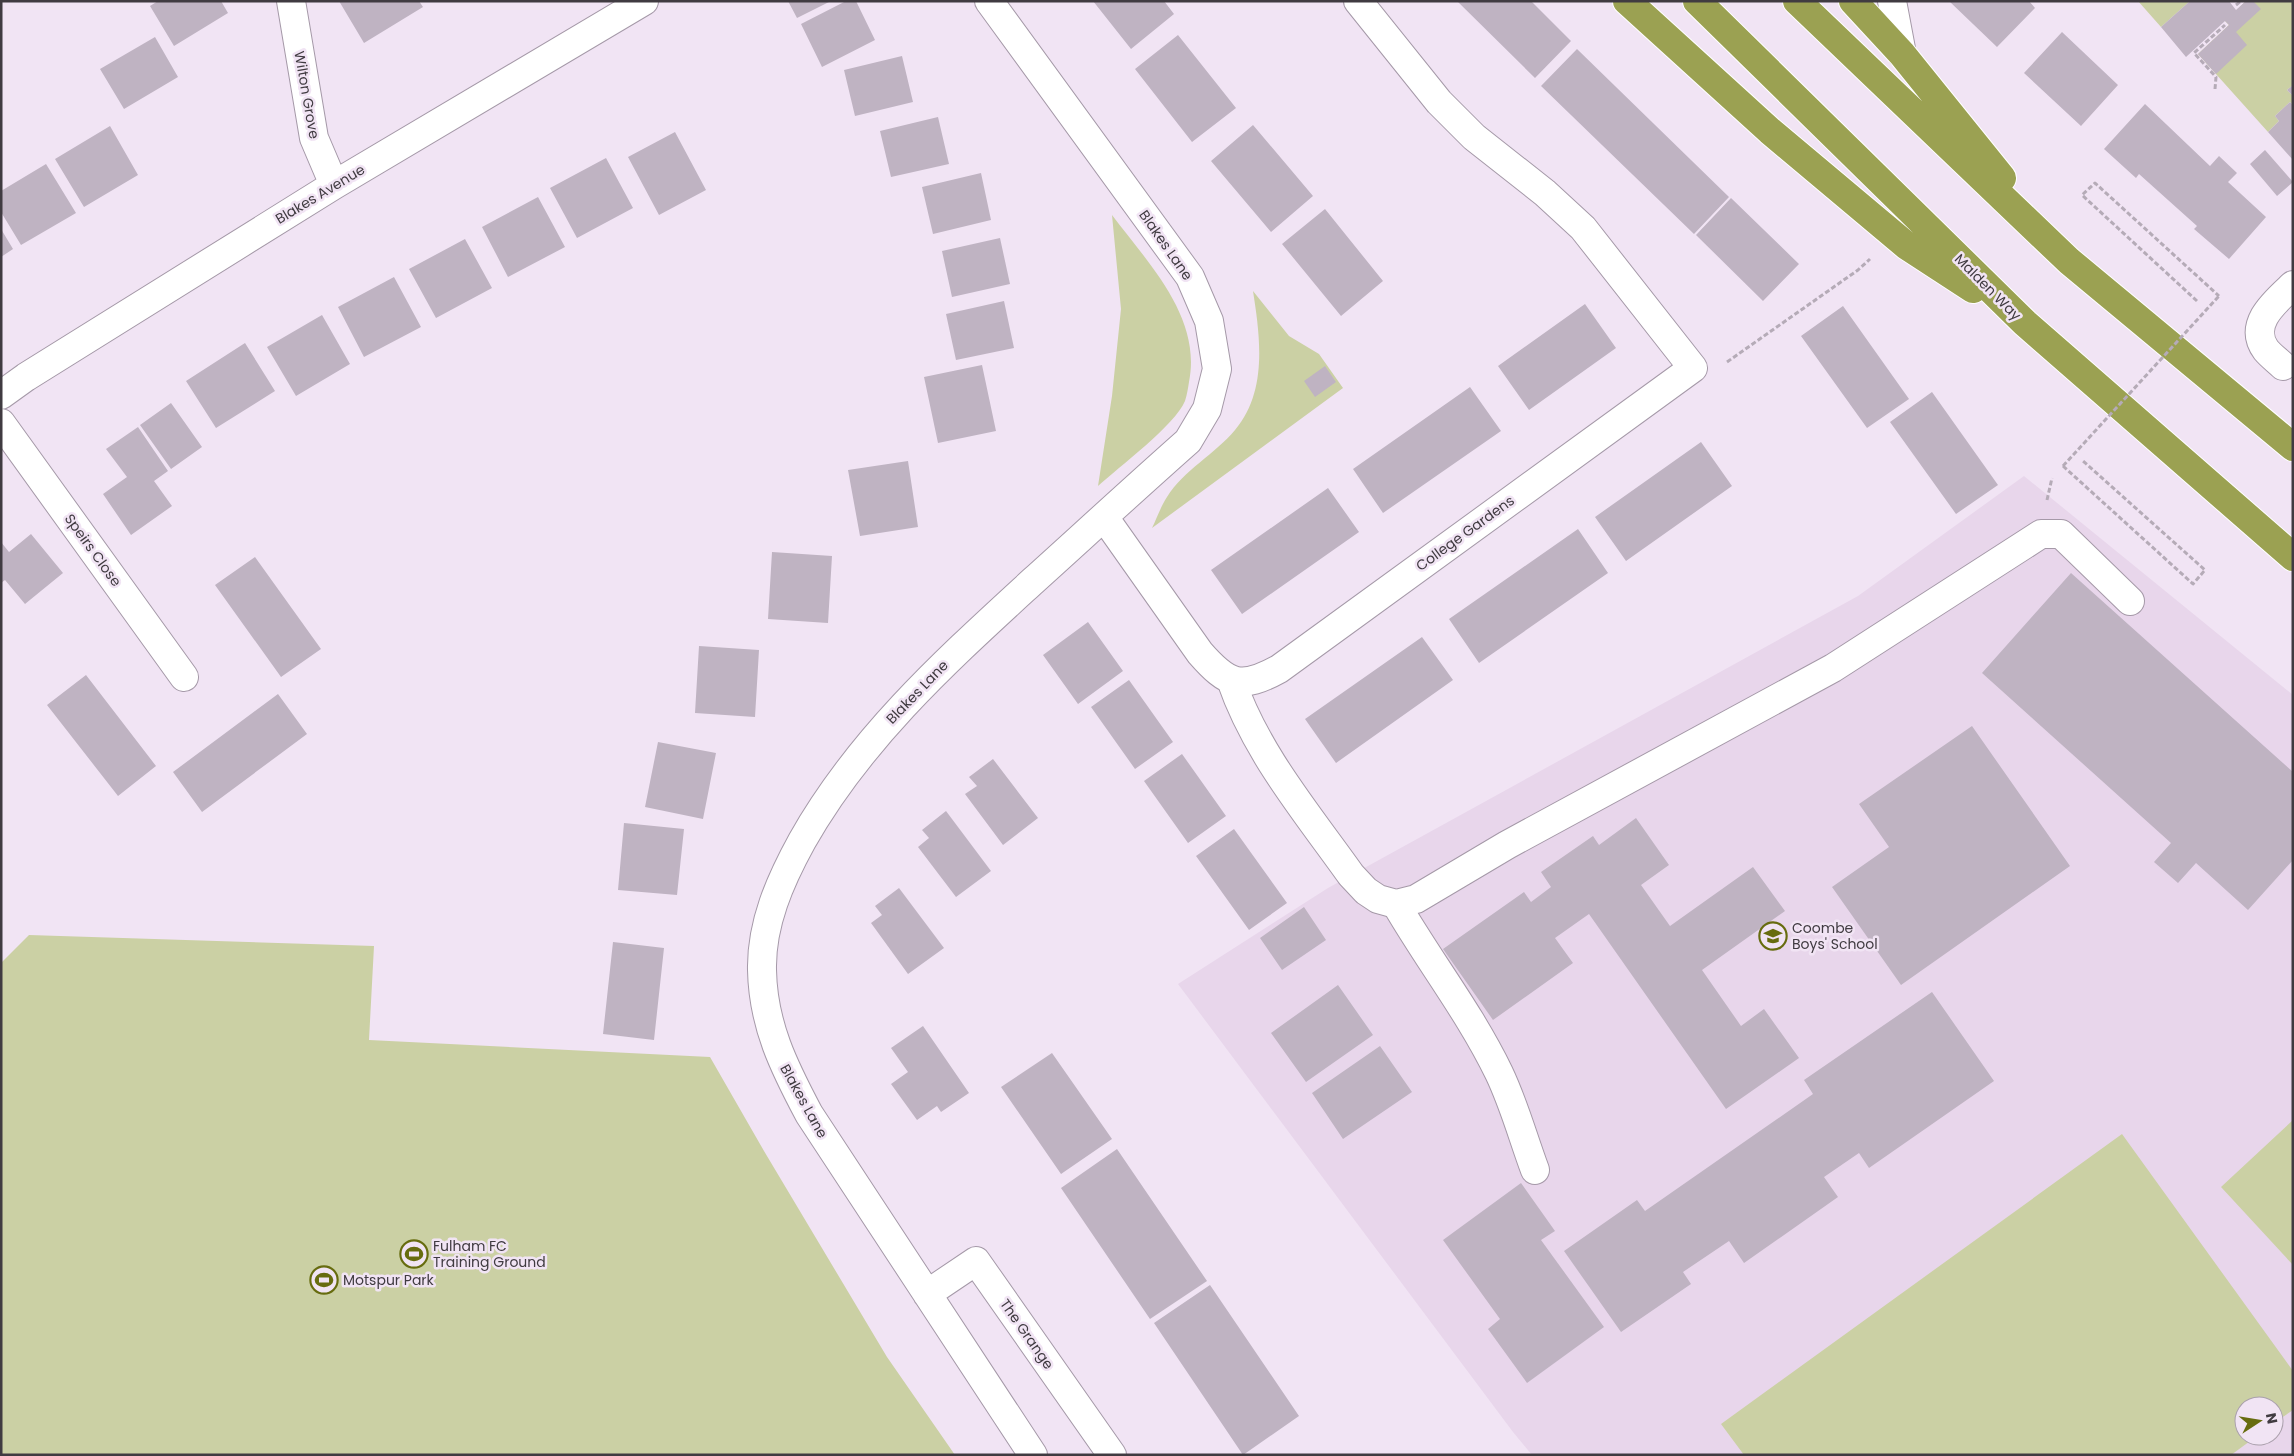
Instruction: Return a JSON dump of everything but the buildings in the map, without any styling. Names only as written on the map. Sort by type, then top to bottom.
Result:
[{"type":"highway","points":[[1627,1],[1770,132],[1907,246],[2025,323]]},
{"type":"highway","name":"Malden Way","points":[[1697,1],[2025,323],[2293,557]]},
{"type":"highway","points":[[1797,1],[2070,261],[2293,446]]},
{"type":"highway","points":[[1853,1],[1902,54],[2070,261]]},
{"type":"street","name":"Wilton Grove","points":[[291,1],[314,138],[334,185]]},
{"type":"street","name":"Blakes Avenue","points":[[1,395],[26,377],[334,185],[644,1]]},
{"type":"street","name":"Blakes Lane","points":[[989,1],[1190,277],[1209,320],[1217,369],[1206,409],[1188,441],[928,678],[859,756],[815,818],[787,868],[768,916],[762,969],[768,1022],[783,1066],[809,1114],[1033,1455]]},
{"type":"street","points":[[1358,1],[1439,102],[1468,132],[1545,193],[1583,228],[1693,368]]},
{"type":"street","points":[[1892,1],[1902,54]]},
{"type":"street","points":[[2283,366],[2265,349],[2260,332],[2264,314],[2293,285]]},
{"type":"street","name":"College Gardens","points":[[1231,680],[1246,683],[1259,680],[1279,669],[1693,368]]},
{"type":"street","points":[[2262,421],[2293,429]]},
{"type":"street","name":"Speirs Close","points":[[1,423],[184,677]]},
{"type":"street","points":[[1104,516],[1200,652],[1215,670],[1231,680],[1242,711],[1258,742],[1351,875],[1366,891],[1378,899],[1396,904],[1416,899],[1507,845],[1833,668],[2041,534],[2061,534],[2130,601]]},
{"type":"street","points":[[1396,904],[1415,937],[1453,992],[1500,1074],[1535,1170]]},
{"type":"street","name":"The Grange","points":[[927,1294],[976,1261],[1112,1455]]},
{"type":"path","points":[[2236,5],[2241,1]]},
{"type":"path","points":[[2215,89],[2216,77],[2194,53],[2225,25]]},
{"type":"path","points":[[2082,460],[2205,570],[2193,584],[2063,466],[2219,296],[2095,182],[2082,195],[2197,301]]},
{"type":"path","points":[[1693,368],[1721,366],[1858,270],[1871,258]]},
{"type":"shaded area","name":"Coombe Boys' School","points":[[2024,476],[2293,695],[2293,1455],[1532,1455],[1178,984],[1328,888],[1858,596]]},
{"type":"green space","points":[[2138,1],[2190,1],[2161,27]]},
{"type":"green space","points":[[2246,1],[2293,1],[2293,85],[2287,90],[2293,96],[2293,105],[2290,102],[2275,116],[2279,121],[2268,132],[2198,54],[2229,25],[2225,21]]},
{"type":"green space","points":[[1112,215],[1169,292],[1180,313],[1188,335],[1191,358],[1187,394],[1179,411],[1159,433],[1098,486],[1112,396],[1121,309]]},
{"type":"green space","points":[[1253,291],[1289,336],[1319,354],[1343,388],[1152,528],[1174,487],[1227,439],[1246,415],[1253,398],[1259,363],[1258,326]]},
{"type":"green space","name":"Fulham FC Training Ground","points":[[29,935],[374,946],[369,1040],[710,1057],[887,1357],[955,1455],[1,1455],[1,963]]},
{"type":"green space","points":[[2293,1120],[2293,1265],[2221,1187]]},
{"type":"green space","points":[[2122,1134],[2293,1371],[2293,1410],[2284,1416],[2284,1396],[2234,1396],[2234,1446],[2243,1446],[2231,1455],[1744,1455],[1721,1424]]},
{"type":"place","name":"Coombe Boys' School","points":[[1773,936]]},
{"type":"place","name":"Fulham FC Training Ground","points":[[414,1254]]},
{"type":"place","name":"Motspur Park","points":[[324,1280]]}]
